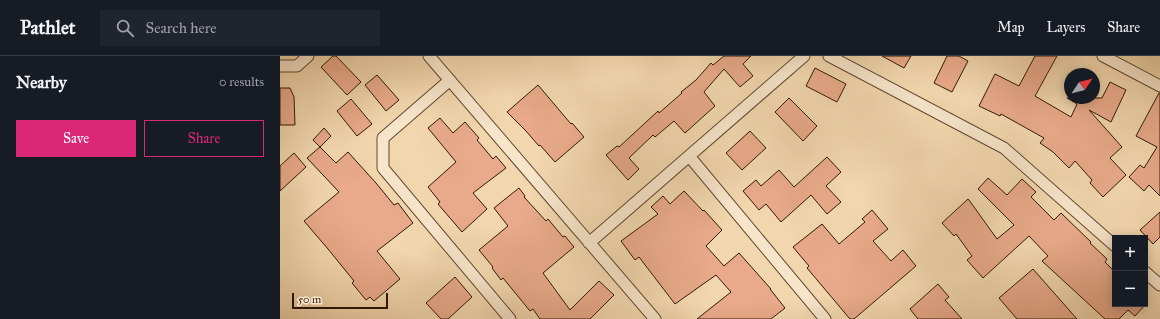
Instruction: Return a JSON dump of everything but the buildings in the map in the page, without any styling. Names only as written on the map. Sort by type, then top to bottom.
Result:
[{"type":"street","points":[[280,66],[297,66],[308,56]]},
{"type":"street","points":[[429,56],[655,319]]},
{"type":"street","points":[[589,243],[804,56]]},
{"type":"street","points":[[829,56],[1004,148],[1112,243]]},
{"type":"street","points":[[1103,56],[1160,86]]},
{"type":"street","points":[[450,80],[383,138],[383,168],[510,319]]},
{"type":"street","points":[[689,156],[825,319]]},
{"type":"street","points":[[1148,275],[1160,285]]}]
